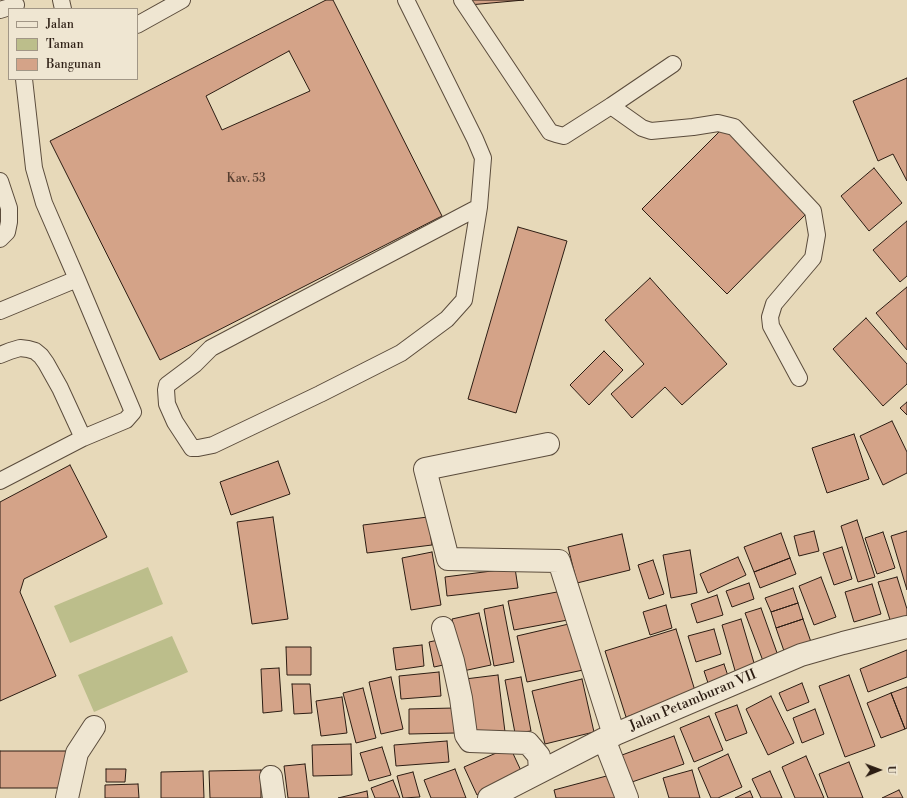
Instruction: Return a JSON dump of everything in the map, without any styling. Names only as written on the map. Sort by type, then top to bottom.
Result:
[{"type":"street","points":[[548,444],[425,469],[448,559],[559,561],[627,798]]},
{"type":"street","name":"Jalan Petamburan VII","points":[[489,798],[609,737],[801,655],[907,627]]},
{"type":"street","points":[[444,628],[462,698],[466,735],[470,741],[528,743],[538,756],[540,772]]},
{"type":"street","points":[[67,798],[77,753],[94,727]]},
{"type":"street","points":[[271,777],[274,798]]},
{"type":"lane","points":[[138,24],[182,0]]},
{"type":"lane","points":[[406,0],[483,158],[479,207],[464,300],[447,319],[401,353],[213,445],[192,448],[175,422],[167,404],[166,390],[167,385],[194,364],[211,348],[479,207]]},
{"type":"lane","points":[[462,0],[550,132],[556,134],[564,136],[673,64]]},
{"type":"lane","points":[[0,10],[16,5]]},
{"type":"lane","points":[[0,481],[83,438],[126,420],[133,412],[78,279],[44,203],[34,168],[24,80]]},
{"type":"lane","points":[[611,106],[642,128],[651,131],[718,123],[734,127],[813,211],[817,235],[813,258],[774,304],[770,317],[771,326],[800,378]]},
{"type":"lane","points":[[0,181],[9,208],[7,232],[0,239]]},
{"type":"lane","points":[[0,311],[78,279]]},
{"type":"lane","points":[[0,356],[20,348],[28,349],[41,356],[60,388],[83,438]]},
{"type":"green space","points":[[148,567],[163,604],[70,643],[54,606]]},
{"type":"green space","points":[[172,636],[188,672],[94,712],[78,675]]},
{"type":"building","points":[[326,0],[333,0],[442,216],[160,360],[50,141]]},
{"type":"building","points":[[468,0],[524,0],[469,5]]},
{"type":"building","points":[[289,51],[310,91],[222,130],[206,96]]},
{"type":"building","points":[[907,78],[907,181],[893,154],[878,161],[853,101]]},
{"type":"building","points":[[723,128],[808,212],[727,294],[642,209]]},
{"type":"building","points":[[874,168],[902,203],[869,231],[841,196]]},
{"type":"building","points":[[907,221],[907,276],[900,282],[873,250]]},
{"type":"building","points":[[518,227],[567,241],[516,413],[468,399]]},
{"type":"building","points":[[650,278],[727,364],[682,405],[665,387],[632,418],[611,394],[644,364],[605,320]]},
{"type":"building","points":[[907,287],[907,350],[876,313]]},
{"type":"building","points":[[866,318],[907,364],[907,384],[883,406],[833,349]]},
{"type":"building","points":[[604,351],[623,370],[589,405],[570,385]]},
{"type":"building","points":[[907,402],[907,415],[900,408]]},
{"type":"building","points":[[892,421],[907,452],[907,473],[883,485],[860,436]]},
{"type":"building","points":[[854,434],[869,479],[827,493],[812,448]]},
{"type":"building","points":[[278,461],[290,494],[231,515],[220,482]]},
{"type":"building","points":[[70,465],[107,537],[24,579],[20,592],[56,676],[0,701],[0,502]]},
{"type":"building","points":[[273,517],[288,619],[252,624],[237,522]]},
{"type":"building","points":[[428,517],[432,545],[367,553],[363,525]]},
{"type":"building","points":[[857,520],[875,577],[858,582],[841,526]]},
{"type":"building","points":[[814,531],[819,551],[799,556],[794,536]]},
{"type":"building","points":[[907,531],[907,590],[891,536]]},
{"type":"building","points":[[883,532],[895,568],[877,574],[865,538]]},
{"type":"building","points":[[781,533],[790,558],[754,572],[744,547]]},
{"type":"building","points":[[622,534],[630,570],[577,583],[568,547]]},
{"type":"building","points":[[842,547],[852,579],[834,585],[823,553]]},
{"type":"building","points":[[690,550],[697,593],[671,598],[663,555]]},
{"type":"building","points":[[432,552],[441,605],[411,610],[402,558]]},
{"type":"building","points":[[738,557],[746,575],[708,593],[700,574]]},
{"type":"building","points":[[790,558],[796,574],[760,588],[754,572]]},
{"type":"building","points":[[653,560],[664,594],[649,599],[638,565]]},
{"type":"building","points":[[515,568],[518,588],[447,596],[445,577]]},
{"type":"building","points":[[821,577],[836,617],[814,625],[799,586]]},
{"type":"building","points":[[897,577],[907,609],[907,621],[892,626],[878,582]]},
{"type":"building","points":[[749,583],[754,599],[732,607],[726,591]]},
{"type":"building","points":[[872,584],[881,614],[854,622],[845,592]]},
{"type":"building","points":[[793,588],[798,603],[771,612],[765,598]]},
{"type":"building","points":[[568,590],[573,619],[514,630],[508,601]]},
{"type":"building","points":[[717,595],[723,615],[697,623],[691,604]]},
{"type":"building","points":[[798,603],[803,619],[776,628],[771,612]]},
{"type":"building","points":[[503,605],[514,662],[494,666],[484,609]]},
{"type":"building","points":[[666,605],[672,628],[650,635],[643,612]]},
{"type":"building","points":[[761,608],[781,664],[766,669],[745,613]]},
{"type":"building","points":[[479,613],[491,665],[463,671],[452,619]]},
{"type":"building","points":[[741,619],[757,673],[738,681],[722,625]]},
{"type":"building","points":[[803,619],[811,642],[784,651],[776,628]]},
{"type":"building","points":[[573,623],[583,670],[527,682],[517,636]]},
{"type":"building","points":[[676,629],[696,694],[626,717],[605,651]]},
{"type":"building","points":[[714,629],[721,654],[696,662],[688,636]]},
{"type":"building","points":[[443,639],[448,664],[434,667],[429,642]]},
{"type":"building","points":[[422,645],[424,666],[396,670],[393,648]]},
{"type":"building","points":[[286,647],[311,647],[311,675],[287,675]]},
{"type":"building","points":[[907,650],[907,677],[868,692],[860,669]]},
{"type":"building","points":[[724,664],[729,679],[709,686],[704,671]]},
{"type":"building","points":[[279,668],[282,711],[263,713],[261,669]]},
{"type":"building","points":[[439,672],[441,696],[401,699],[399,676]]},
{"type":"building","points":[[498,675],[505,732],[472,736],[465,679]]},
{"type":"building","points":[[849,675],[875,746],[845,757],[819,686]]},
{"type":"building","points":[[391,677],[403,729],[381,734],[369,682]]},
{"type":"building","points":[[521,677],[531,731],[515,733],[505,680]]},
{"type":"building","points":[[582,679],[594,732],[545,744],[532,691]]},
{"type":"building","points":[[802,683],[809,702],[787,711],[779,693]]},
{"type":"building","points":[[292,684],[310,684],[312,713],[294,714]]},
{"type":"building","points":[[907,687],[907,728],[905,729],[891,693]]},
{"type":"building","points":[[363,688],[376,738],[356,743],[343,693]]},
{"type":"building","points":[[891,693],[905,729],[881,738],[867,703]]},
{"type":"building","points":[[771,696],[794,743],[768,755],[746,709]]},
{"type":"building","points":[[342,697],[347,733],[321,736],[316,701]]},
{"type":"building","points":[[737,705],[747,733],[726,741],[715,713]]},
{"type":"building","points":[[455,708],[455,733],[409,734],[409,709]]},
{"type":"building","points":[[815,709],[824,734],[802,743],[793,718]]},
{"type":"building","points":[[709,716],[723,750],[694,762],[680,728]]},
{"type":"building","points":[[674,736],[684,764],[632,782],[622,755]]},
{"type":"building","points":[[447,741],[449,762],[396,766],[394,745]]},
{"type":"building","points":[[351,744],[352,775],[313,776],[312,745]]},
{"type":"building","points":[[382,747],[391,775],[369,781],[360,753]]},
{"type":"building","points":[[510,747],[523,775],[477,795],[464,767]]},
{"type":"building","points":[[0,751],[66,751],[67,788],[0,788]]},
{"type":"building","points":[[728,754],[742,787],[718,798],[711,798],[698,768]]},
{"type":"building","points":[[806,756],[824,798],[795,798],[782,767]]},
{"type":"building","points":[[849,762],[863,798],[828,798],[819,774]]},
{"type":"building","points":[[305,764],[309,798],[288,798],[284,766]]},
{"type":"building","points":[[106,769],[126,769],[125,782],[106,782]]},
{"type":"building","points":[[455,769],[466,798],[431,798],[424,780]]},
{"type":"building","points":[[261,770],[261,798],[210,798],[209,771]]},
{"type":"building","points":[[692,770],[700,798],[669,798],[663,778]]},
{"type":"building","points":[[203,771],[204,798],[161,798],[161,772]]},
{"type":"building","points":[[770,771],[782,798],[761,798],[752,779]]},
{"type":"building","points":[[413,772],[420,797],[403,798],[397,776]]},
{"type":"building","points":[[614,774],[620,798],[556,798],[554,790]]},
{"type":"building","points":[[393,780],[400,798],[375,798],[371,788]]},
{"type":"building","points":[[138,784],[139,798],[105,798],[105,785]]},
{"type":"building","points":[[899,790],[903,798],[882,798]]},
{"type":"building","points":[[367,791],[368,798],[338,798]]},
{"type":"building","points":[[750,791],[753,798],[735,798]]}]
